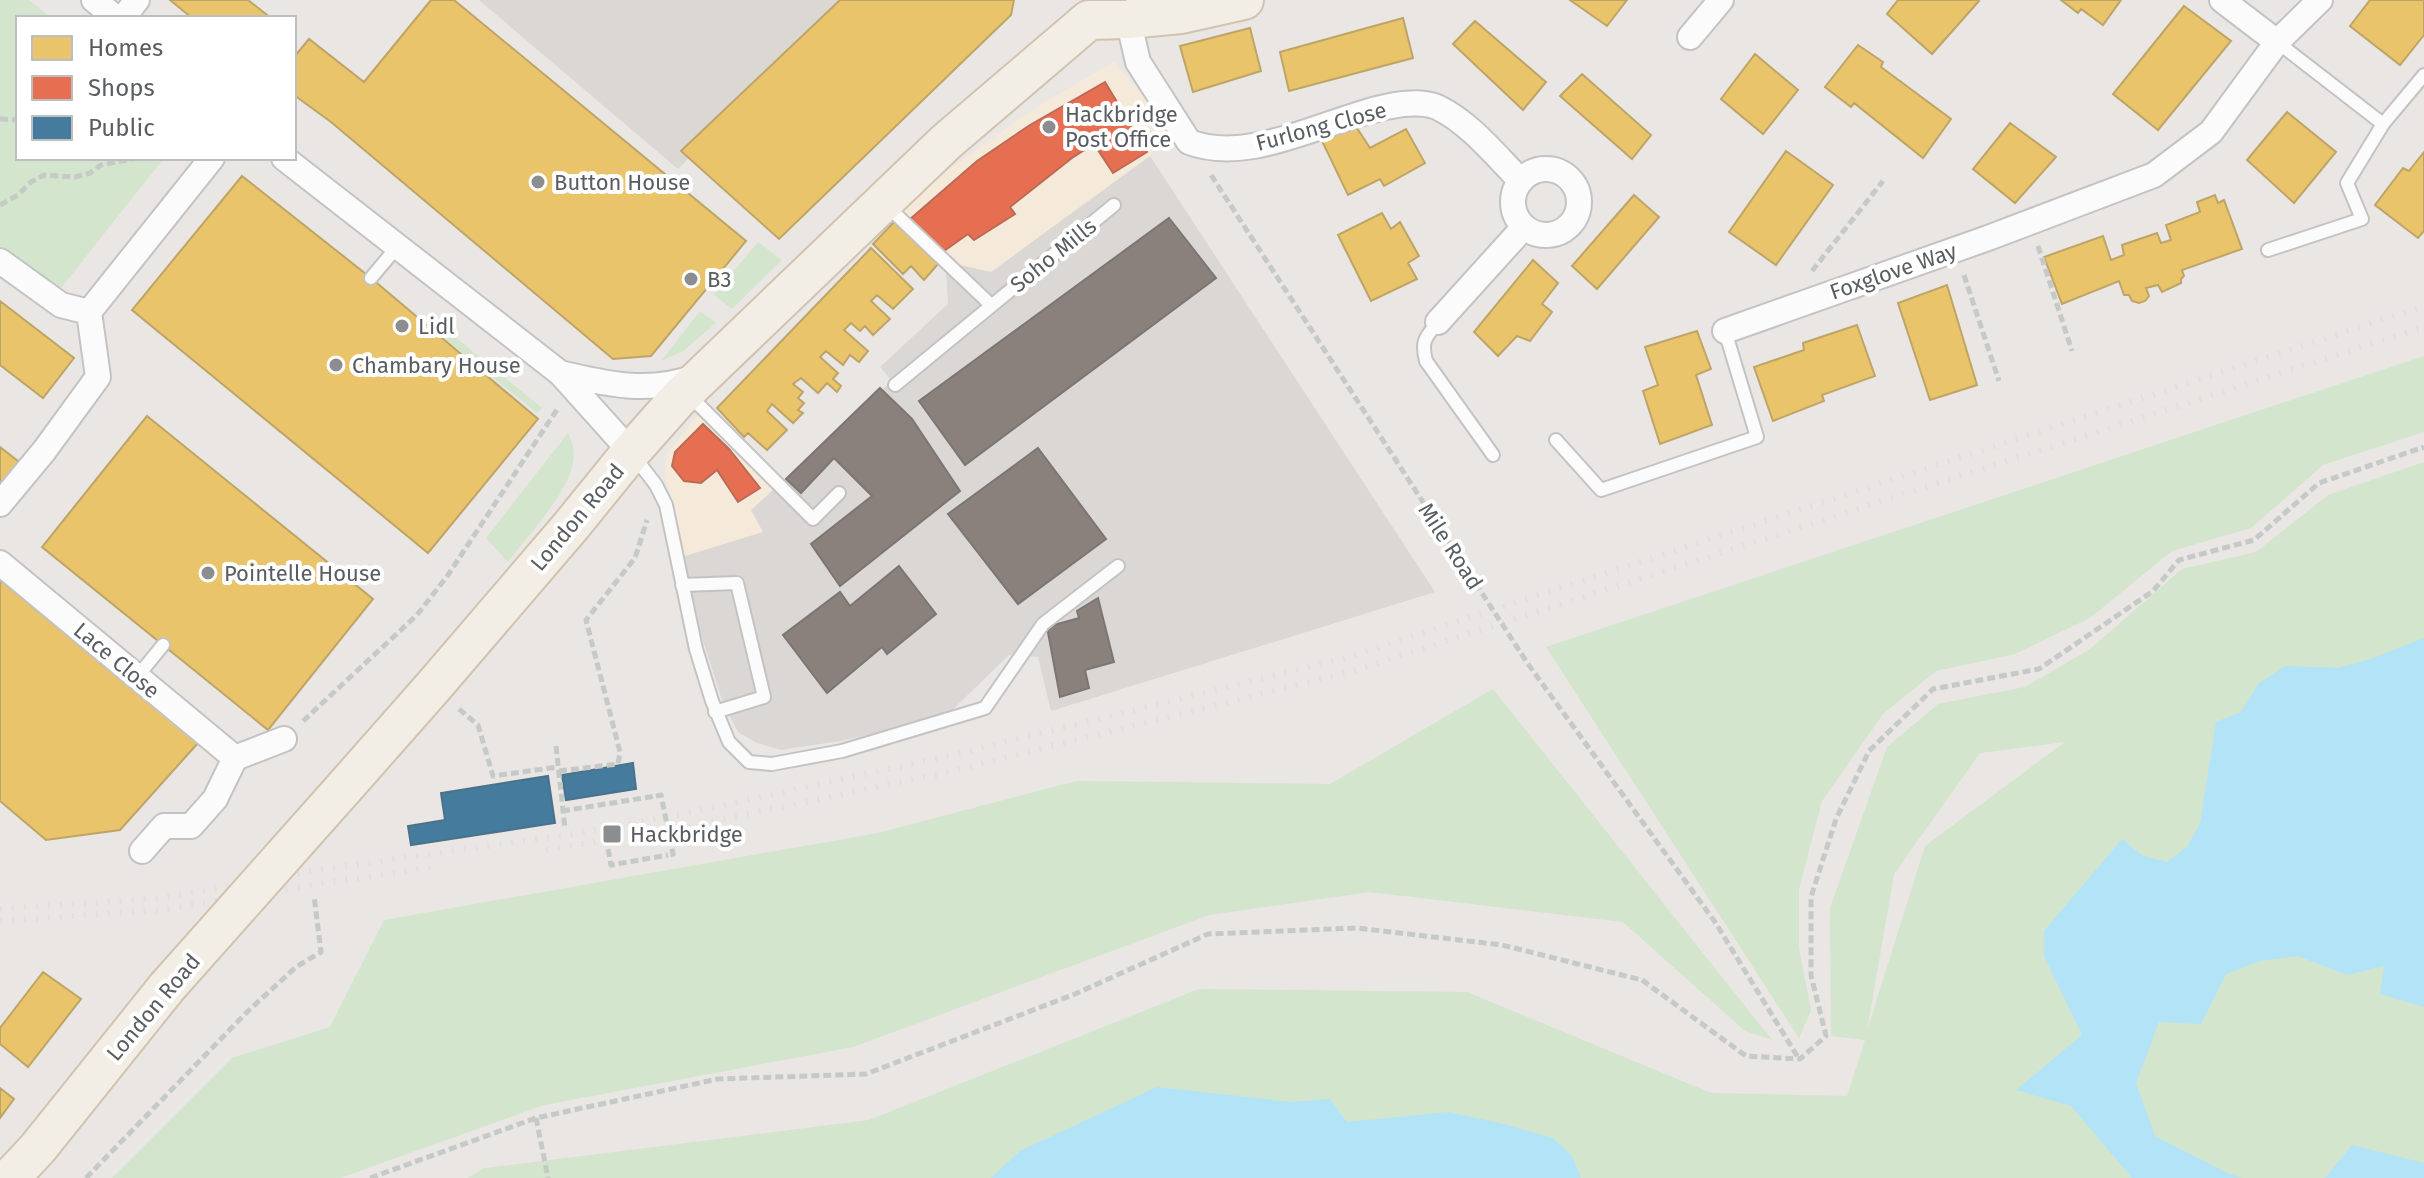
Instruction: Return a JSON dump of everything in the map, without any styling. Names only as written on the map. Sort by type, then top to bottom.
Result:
[{"type":"main road","name":"London Road","points":[[10,1178],[38,1148],[167,987],[343,789],[571,526],[631,452],[696,383],[946,142],[1089,20],[1181,14],[1244,0]]},
{"type":"street","points":[[94,0],[114,16]]},
{"type":"street","points":[[125,16],[137,0]]},
{"type":"street","points":[[1690,37],[1721,0]]},
{"type":"street","points":[[2222,0],[2277,42]]},
{"type":"street","name":"Foxglove Way","points":[[1725,331],[2154,175],[2211,132],[2277,42],[2320,0]]},
{"type":"street","points":[[1128,19],[1138,62],[1189,142]]},
{"type":"street","name":"Furlong Close","points":[[1189,142],[1226,149],[1254,145],[1354,114],[1416,103],[1437,106],[1464,125],[1521,181]]},
{"type":"street","points":[[0,504],[44,451],[98,377],[89,312],[210,160]]},
{"type":"street","points":[[287,160],[566,380],[631,452]]},
{"type":"street","points":[[1540,170],[1562,173],[1577,189],[1578,211],[1573,221],[1555,234],[1534,233],[1524,227],[1518,219],[1513,199],[1521,181],[1540,170]]},
{"type":"street","points":[[1438,322],[1524,227]]},
{"type":"street","points":[[0,261],[61,305],[89,312]]},
{"type":"street","points":[[566,380],[631,387],[696,383]]},
{"type":"street","name":"Lace Close","points":[[0,563],[235,758]]},
{"type":"street","points":[[142,851],[164,826],[191,826],[215,799],[235,758],[284,739]]},
{"type":"lane","points":[[2277,42],[2383,124]]},
{"type":"lane","points":[[2268,250],[2362,219],[2347,183],[2383,124],[2424,75]]},
{"type":"lane","name":"Soho Mills","points":[[883,203],[991,305]]},
{"type":"lane","name":"Soho Mills","points":[[895,385],[1114,205]]},
{"type":"lane","points":[[371,278],[397,247]]},
{"type":"lane","points":[[1438,322],[1425,338],[1423,348],[1426,361],[1493,455]]},
{"type":"lane","name":"Foxglove Way","points":[[1556,440],[1601,490],[1757,437],[1725,331]]},
{"type":"lane","points":[[696,383],[813,519],[839,493]]},
{"type":"lane","points":[[631,452],[656,485],[666,505],[696,649],[715,712],[729,742],[749,762],[772,764],[842,751],[985,708],[1043,624],[1118,566]]},
{"type":"lane","points":[[682,585],[737,583],[764,697],[715,712]]},
{"type":"lane","points":[[137,677],[163,645]]},
{"type":"path","name":"Mile Road","points":[[1189,142],[1528,664],[1715,922],[1800,1059]]},
{"type":"path","points":[[0,205],[14,199],[31,182],[44,175],[82,176],[101,165],[127,160]]},
{"type":"path","points":[[1820,297],[1812,270],[1883,181]]},
{"type":"path","points":[[2030,222],[2072,351]]},
{"type":"path","points":[[1955,249],[1999,381]]},
{"type":"path","points":[[284,739],[417,615],[448,575],[566,380]]},
{"type":"path","points":[[370,1178],[536,1118],[718,1079],[866,1074],[1075,994],[1208,934],[1357,928],[1502,945],[1642,980],[1746,1056],[1800,1059],[1826,1036],[1811,975],[1811,897],[1836,819],[1869,751],[1933,689],[2039,669],[2153,591],[2179,560],[2254,540],[2319,483],[2424,447]]},
{"type":"path","points":[[452,703],[478,725],[493,776],[618,764],[620,752],[586,620],[635,558],[649,513]]},
{"type":"path","points":[[556,746],[565,829]]},
{"type":"path","points":[[562,811],[661,795],[673,854],[611,865],[608,849]]},
{"type":"path","points":[[86,1178],[247,1012],[296,967],[321,952],[314,896]]},
{"type":"path","points":[[536,1118],[548,1178]]},
{"type":"shaded area","points":[[479,0],[845,0],[678,169]]},
{"type":"shaded area","points":[[1114,62],[1168,125],[1150,156],[991,272],[955,264],[898,210],[949,169],[1038,106]]},
{"type":"shaded area","points":[[1150,156],[1435,592],[1051,711],[1038,657],[1009,655],[944,718],[840,741],[781,750],[757,743],[738,732],[722,700],[689,597],[682,557],[763,532],[751,510],[892,381],[880,367],[948,304],[946,270],[955,264],[991,272]]},
{"type":"shaded area","points":[[702,410],[776,487],[763,532],[682,557],[665,464],[667,453]]},
{"type":"green space","points":[[0,0],[29,0],[49,16],[16,16],[16,160],[162,160],[61,288],[0,247]]},
{"type":"green space","points":[[758,242],[782,260],[732,309],[714,295]]},
{"type":"green space","points":[[700,311],[716,323],[683,351],[661,361]]},
{"type":"green space","points":[[439,328],[444,328],[542,408],[537,413],[437,332]]},
{"type":"green space","points":[[2424,356],[2424,432],[2323,465],[2251,528],[2172,551],[2090,618],[2015,654],[1936,671],[1883,714],[1822,801],[1799,889],[1799,948],[1811,1011],[1799,1038],[1546,647]]},
{"type":"green space","points":[[568,433],[574,455],[570,475],[546,514],[508,562],[486,538]]},
{"type":"green space","points":[[2424,462],[2424,1178],[467,1178],[485,1168],[869,1120],[1199,989],[1467,992],[1711,1093],[1847,1096],[1865,1040],[1831,1036],[1830,908],[1887,747],[1938,704],[2025,687],[2090,649],[2182,569],[2256,552],[2328,495]],"holes":[[[2065,742],[1925,846],[1867,1031],[1894,874],[1980,753]]]},
{"type":"green space","points":[[1493,689],[1772,1040],[1745,1031],[1623,922],[1370,892],[1209,915],[853,1047],[544,1105],[340,1178],[112,1178],[232,1058],[330,1027],[384,920],[878,833],[1076,781],[1330,784]]},
{"type":"water","points":[[2424,638],[2424,1007],[2380,994],[2384,966],[2347,975],[2298,956],[2260,961],[2226,974],[2201,1024],[2159,1022],[2136,1083],[2155,1136],[2242,1178],[2132,1178],[2071,1106],[2016,1090],[2082,1035],[2044,956],[2044,931],[2122,839],[2143,856],[2167,862],[2187,847],[2200,823],[2216,722],[2241,712],[2259,683],[2286,666],[2338,668],[2374,658]]},
{"type":"water","points":[[1157,1087],[1291,1102],[1330,1099],[1347,1122],[1448,1112],[1504,1124],[1553,1138],[1572,1156],[1581,1178],[991,1178],[1020,1151]]},
{"type":"water","points":[[2352,1145],[2424,1163],[2424,1178],[2325,1178]]},
{"type":"building: Homes","points":[[170,0],[248,0],[268,16],[190,16]]},
{"type":"building: Homes","name":"Button House","points":[[431,0],[454,0],[746,241],[651,356],[613,359],[331,122],[296,96],[296,55],[309,39],[364,82]]},
{"type":"building: Homes","points":[[840,0],[1014,0],[1011,15],[779,239],[681,151]]},
{"type":"building: Homes","points":[[1570,0],[1627,0],[1607,26]]},
{"type":"building: Homes","points":[[1898,0],[1979,1],[1932,54],[1887,14]]},
{"type":"building: Homes","points":[[2061,0],[2121,0],[2103,25],[2081,9],[2078,13]]},
{"type":"building: Homes","points":[[2370,0],[2424,0],[2424,35],[2400,65],[2350,26]]},
{"type":"building: Homes","points":[[2184,6],[2231,41],[2158,130],[2113,94]]},
{"type":"building: Homes","points":[[1403,18],[1413,58],[1289,91],[1280,52]]},
{"type":"building: Homes","points":[[1475,21],[1546,82],[1523,110],[1453,44]]},
{"type":"building: Homes","points":[[1250,28],[1261,71],[1193,92],[1180,46]]},
{"type":"building: Homes","points":[[1858,45],[1883,62],[1881,67],[1951,119],[1923,158],[1854,103],[1851,107],[1825,87]]},
{"type":"building: Homes","points":[[1755,54],[1798,90],[1763,134],[1721,99]]},
{"type":"building: Homes","points":[[1582,74],[1651,135],[1632,159],[1560,96]]},
{"type":"building: Homes","points":[[2287,112],[2336,152],[2294,203],[2247,160]]},
{"type":"building: Homes","points":[[2010,123],[2056,157],[2015,203],[1973,169]]},
{"type":"building: Homes","points":[[1355,125],[1370,148],[1406,129],[1425,163],[1384,186],[1380,179],[1348,195],[1322,141]]},
{"type":"building: Homes","points":[[1786,151],[1833,185],[1776,265],[1729,232]]},
{"type":"building: Homes","points":[[2424,152],[2424,231],[2418,238],[2375,205],[2403,168],[2409,171]]},
{"type":"building: Homes","name":"Chambary House","points":[[242,176],[371,278],[538,419],[428,553],[132,310]]},
{"type":"building: Homes","points":[[1634,195],[1659,217],[1597,289],[1572,266]]},
{"type":"building: Homes","points":[[2215,195],[2218,203],[2224,200],[2242,249],[2182,270],[2184,276],[2181,283],[2162,292],[2158,285],[2146,288],[2149,296],[2139,303],[2124,295],[2119,281],[2062,304],[2044,257],[2103,236],[2111,260],[2124,255],[2122,245],[2157,233],[2161,243],[2171,240],[2166,225],[2200,212],[2197,202]]},
{"type":"building: Homes","points":[[1382,213],[1391,229],[1400,222],[1419,256],[1408,263],[1417,279],[1371,301],[1338,235]]},
{"type":"building: Homes","points":[[894,222],[938,264],[924,280],[911,266],[903,274],[873,244]]},
{"type":"building: Homes","points":[[871,248],[913,289],[893,309],[877,295],[871,301],[890,319],[873,335],[865,326],[860,331],[851,323],[844,330],[868,351],[859,362],[850,355],[843,365],[826,351],[820,357],[838,373],[833,379],[841,386],[837,392],[827,383],[818,393],[801,378],[793,384],[803,392],[798,398],[804,403],[798,410],[803,413],[793,423],[772,404],[767,411],[787,430],[767,450],[748,433],[744,437],[717,408]]},
{"type":"building: Homes","points":[[1533,260],[1558,283],[1542,304],[1552,312],[1530,341],[1517,336],[1498,356],[1474,332]]},
{"type":"building: Homes","points":[[1947,285],[1977,385],[1930,400],[1898,303]]},
{"type":"building: Homes","points":[[0,301],[74,358],[43,398],[0,365]]},
{"type":"building: Homes","points":[[1857,325],[1875,376],[1822,395],[1824,401],[1773,421],[1754,367],[1804,350],[1803,343]]},
{"type":"building: Homes","points":[[1697,331],[1711,369],[1696,375],[1712,425],[1660,444],[1643,391],[1658,385],[1645,347]]},
{"type":"building: Homes","name":"Pointelle House","points":[[147,416],[373,599],[268,730],[42,547]]},
{"type":"building: Homes","points":[[0,447],[23,465],[0,494]]},
{"type":"building: Homes","points":[[0,580],[198,743],[120,830],[46,840],[0,801]]},
{"type":"building: Homes","points":[[43,972],[81,999],[28,1067],[0,1044],[0,1028]]},
{"type":"building: Homes","points":[[0,1088],[14,1099],[0,1118]]},
{"type":"building: Shops","points":[[1105,82],[1147,152],[1113,173],[1094,144],[1010,207],[1015,214],[974,240],[968,234],[944,251],[909,220],[977,161],[1030,125]]},
{"type":"building: Shops","points":[[703,424],[729,449],[760,488],[738,502],[717,470],[701,483],[684,481],[672,466],[675,452]]},
{"type":"building: Public","name":"Hackbridge","points":[[633,763],[636,789],[566,800],[562,775]]},
{"type":"building: Public","points":[[548,776],[555,823],[411,845],[408,826],[445,820],[441,793]]},
{"type":"building: Industry","points":[[1169,218],[1216,278],[965,465],[919,401]]},
{"type":"building: Industry","points":[[880,388],[912,419],[960,491],[840,586],[811,544],[872,496],[834,458],[801,493],[786,479]]},
{"type":"building: Industry","points":[[1038,448],[1106,539],[1018,604],[948,514]]},
{"type":"building: Industry","points":[[899,566],[936,614],[887,654],[882,647],[827,693],[783,635],[840,592],[850,606]]},
{"type":"building: Industry","points":[[1098,598],[1114,662],[1085,670],[1089,688],[1060,697],[1047,627],[1079,618],[1077,611]]},
{"type":"railway","points":[[0,909],[161,898],[311,871],[566,835],[678,815],[940,758],[1349,657],[2424,306]]},
{"type":"railway","points":[[546,850],[681,828],[944,773],[1353,671],[2424,327]]},
{"type":"railway","points":[[0,921],[160,910],[435,867]]},
{"type":"place","name":"Hackbridge Post Office","points":[[1049,127]]},
{"type":"place","name":"Button House","points":[[538,182]]},
{"type":"place","name":"B3","points":[[691,279]]},
{"type":"place","name":"Lidl","points":[[402,326]]},
{"type":"place","name":"Chambary House","points":[[336,365]]},
{"type":"place","name":"Pointelle House","points":[[208,573]]},
{"type":"place","name":"Hackbridge","points":[[612,834]]}]
